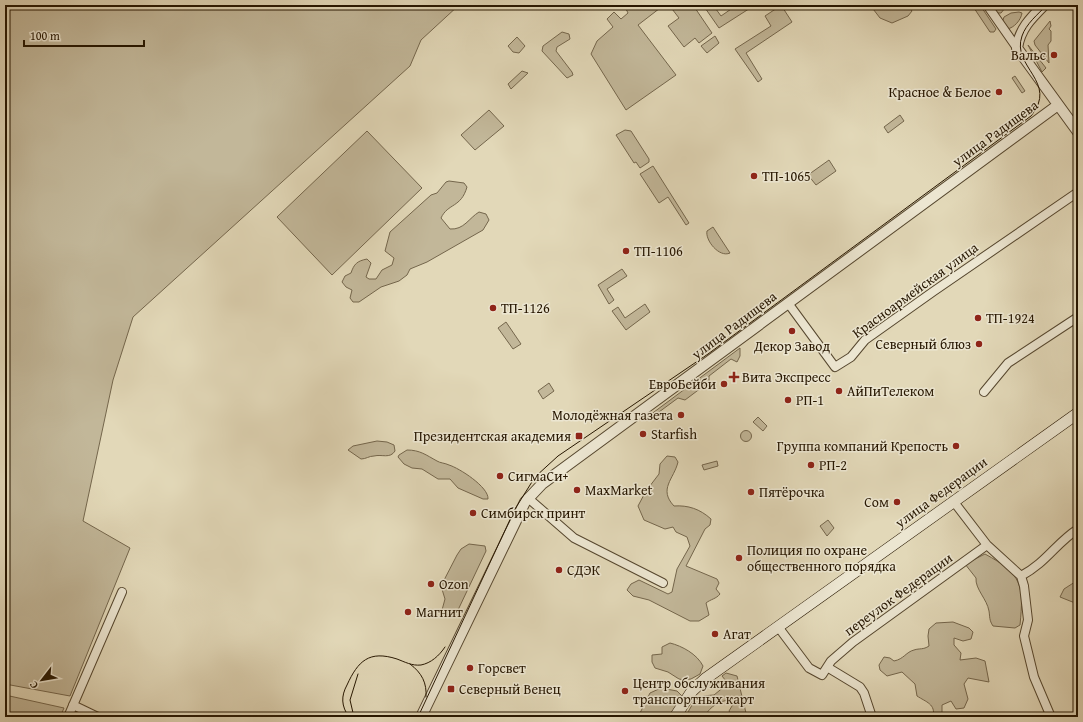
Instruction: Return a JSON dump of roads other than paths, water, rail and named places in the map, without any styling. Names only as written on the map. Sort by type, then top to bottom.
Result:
[{"type":"main road","name":"улица Федерации","points":[[675,717],[681,705],[692,691],[704,680],[779,628],[1078,413]]},
{"type":"street","points":[[987,5],[1017,48]]},
{"type":"street","points":[[1017,48],[1023,29],[1044,5]]},
{"type":"street","name":"улица Радищева","points":[[421,717],[524,502],[542,484],[1058,105],[1017,48]]},
{"type":"street","points":[[1058,105],[1078,132]]},
{"type":"street","name":"Красноармейская улица","points":[[788,303],[835,367],[851,357],[865,340],[1078,192]]},
{"type":"street","points":[[984,392],[1008,364],[1078,317]]},
{"type":"street","points":[[528,498],[572,536],[663,582]]},
{"type":"street","points":[[954,502],[987,545],[1021,576],[1024,586],[1028,620],[1024,636],[1038,689],[1051,717]]},
{"type":"street","points":[[1021,576],[1036,568],[1070,534],[1078,529]]},
{"type":"street","name":"переулок Федерации","points":[[827,667],[831,661],[853,642],[987,545]]},
{"type":"street","points":[[68,717],[122,592]]},
{"type":"street","points":[[779,628],[809,668],[822,675],[827,667],[860,687],[864,693],[872,717]]},
{"type":"street","points":[[73,705],[98,717]]},
{"type":"tram line","points":[[418,717],[515,509],[535,477],[558,456],[708,354],[1031,116],[1038,104],[1040,94],[1038,84],[1023,57],[1020,47],[1022,36],[1026,27],[1047,5]]},
{"type":"tram line","points":[[349,717],[344,709],[343,697],[351,677],[360,664],[372,657],[379,656],[421,665],[434,659],[445,647]]},
{"type":"tram line","points":[[410,664],[418,671],[425,683],[426,697]]},
{"type":"tram line","points":[[354,717],[350,700],[358,674]]},
{"type":"place","name":"Вальс","points":[[1054,55]]},
{"type":"place","name":"Красное & Белое","points":[[999,92]]},
{"type":"place","name":"ТП-1065","points":[[754,176]]},
{"type":"place","name":"ТП-1106","points":[[626,251]]},
{"type":"place","name":"ТП-1126","points":[[493,308]]},
{"type":"place","name":"ТП-1924","points":[[978,318]]},
{"type":"place","name":"Декор Завод","points":[[792,331]]},
{"type":"place","name":"Северный блюз","points":[[979,344]]},
{"type":"place","name":"Вита Экспресс","points":[[734,377]]},
{"type":"place","name":"ЕвроБейби","points":[[724,384]]},
{"type":"place","name":"АйПиТелеком","points":[[839,391]]},
{"type":"place","name":"РП-1","points":[[788,400]]},
{"type":"place","name":"Молодёжная газета","points":[[681,415]]},
{"type":"place","name":"Starfish","points":[[643,434]]},
{"type":"place","name":"Президентская академия","points":[[579,436]]},
{"type":"place","name":"Группа компаний Крепость","points":[[956,446]]},
{"type":"place","name":"РП-2","points":[[811,465]]},
{"type":"place","name":"СигмаСи+","points":[[500,476]]},
{"type":"place","name":"MaxMarket","points":[[577,490]]},
{"type":"place","name":"Пятёрочка","points":[[751,492]]},
{"type":"place","name":"Сом","points":[[897,502]]},
{"type":"place","name":"Симбирск принт","points":[[473,513]]},
{"type":"place","name":"Полиция по охране общественного порядка","points":[[739,558]]},
{"type":"place","name":"СДЭК","points":[[559,570]]},
{"type":"place","name":"Ozon","points":[[431,584]]},
{"type":"place","name":"Магнит","points":[[408,612]]},
{"type":"place","name":"Агат","points":[[715,634]]},
{"type":"place","name":"Горсвет","points":[[470,668]]},
{"type":"place","name":"Северный Венец","points":[[451,689]]},
{"type":"place","name":"Центр обслуживания транспортных карт","points":[[625,691]]}]
